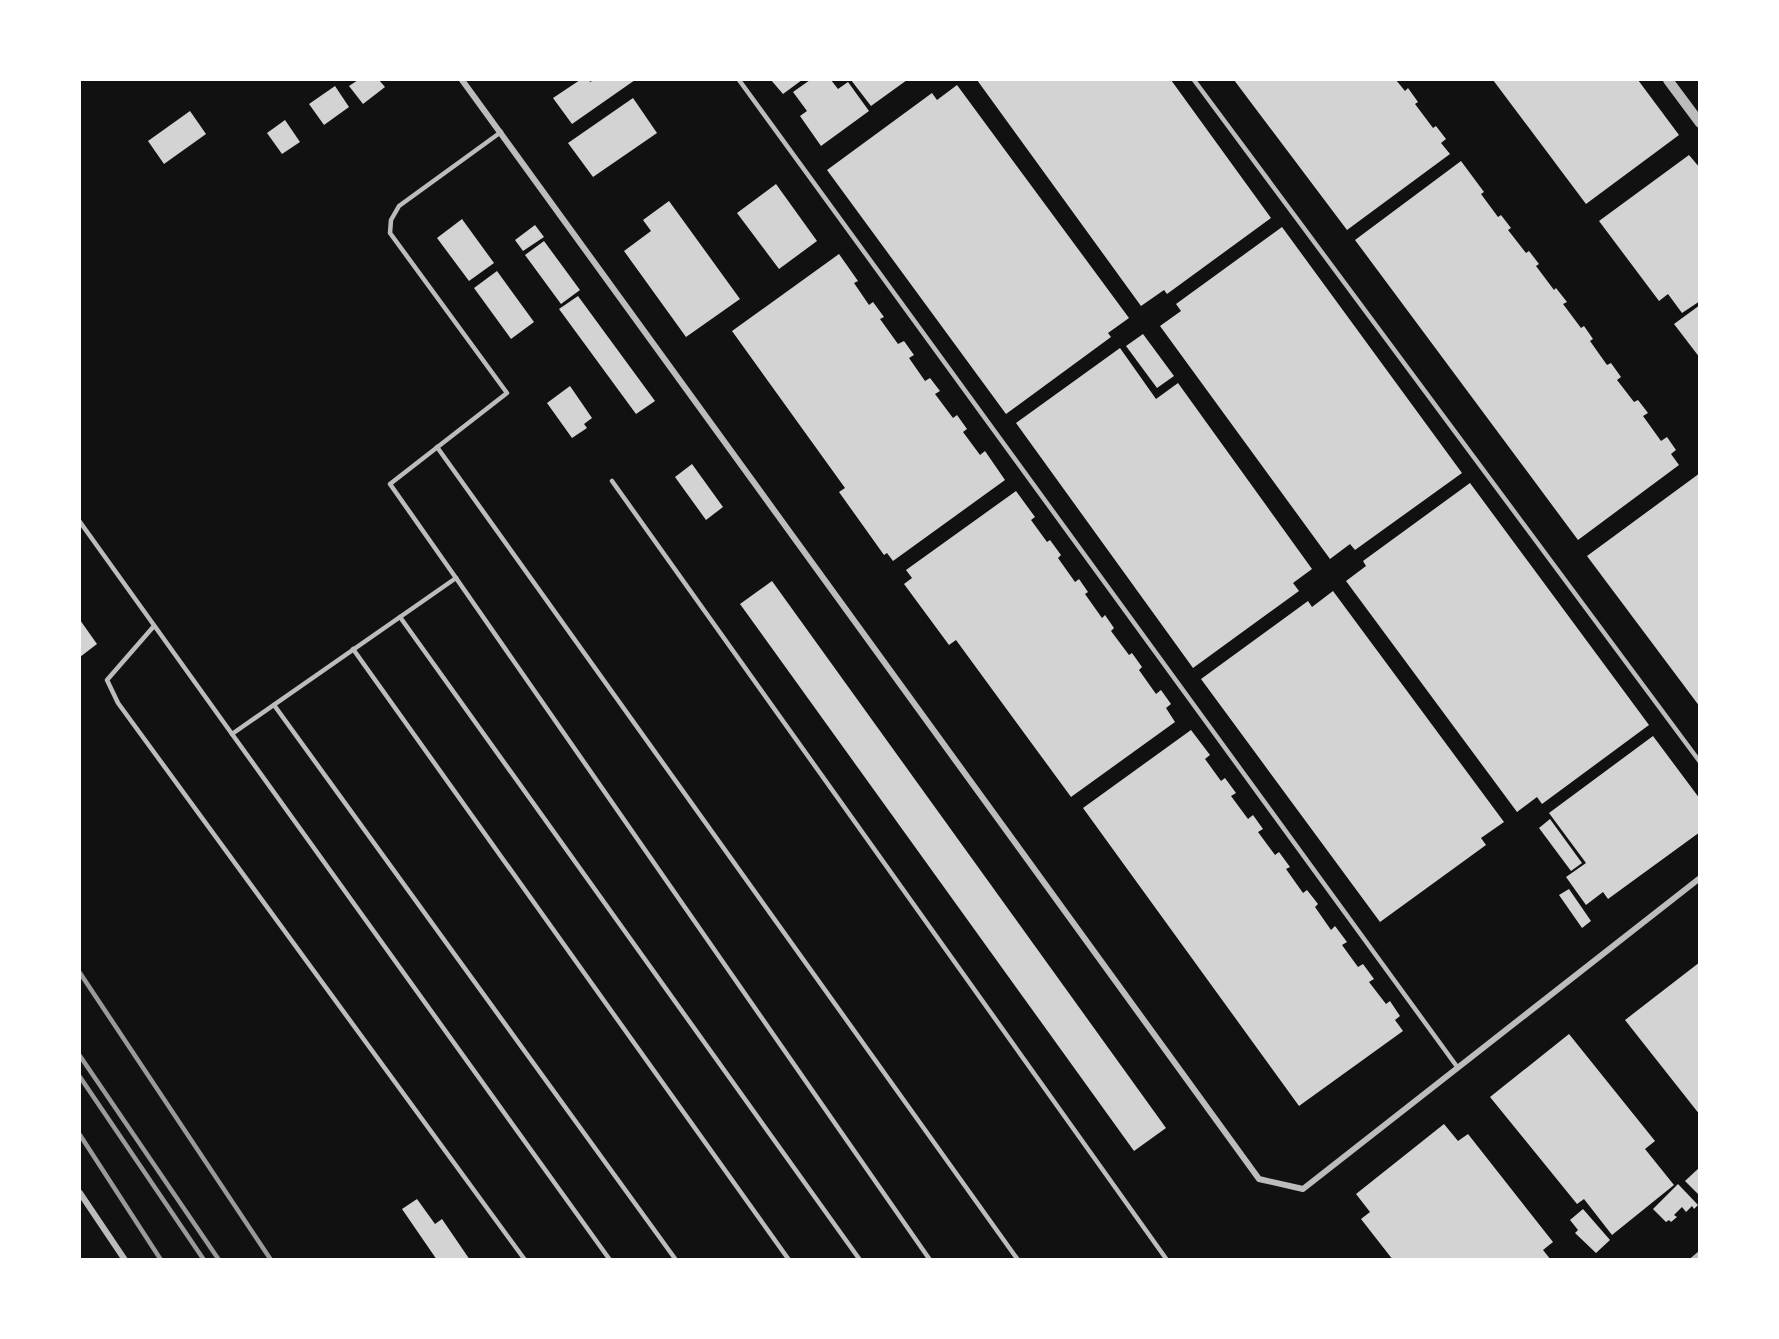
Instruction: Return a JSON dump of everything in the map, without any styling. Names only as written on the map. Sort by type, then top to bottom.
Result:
[{"type":"street","points":[[462,80],[1259,1179],[1303,1189],[1700,878]]},
{"type":"street","points":[[1668,80],[1700,123]]},
{"type":"street","points":[[80,1194],[125,1260]]},
{"type":"street","points":[[1693,1260],[1700,1254]]},
{"type":"lane","points":[[739,80],[1458,1068]]},
{"type":"lane","points":[[1194,80],[1700,762]]},
{"type":"lane","points":[[501,132],[399,206],[391,220],[390,233],[507,393],[390,484],[930,1260]]},
{"type":"lane","points":[[437,447],[1018,1260]]},
{"type":"lane","points":[[612,481],[1167,1260]]},
{"type":"lane","points":[[80,522],[610,1260]]},
{"type":"lane","points":[[232,734],[456,578]]},
{"type":"lane","points":[[400,617],[860,1260]]},
{"type":"lane","points":[[154,626],[107,680],[118,703],[525,1260]]},
{"type":"lane","points":[[353,649],[789,1260]]},
{"type":"lane","points":[[274,705],[676,1260]]},
{"type":"building","points":[[358,80],[379,80],[385,87],[363,104],[349,86]]},
{"type":"building","points":[[580,80],[590,82],[594,80],[635,80],[572,124],[553,98]]},
{"type":"building","points":[[771,80],[802,80],[783,94]]},
{"type":"building","points":[[810,80],[831,80],[838,89],[848,82],[869,111],[821,146],[800,116],[807,111],[793,92]]},
{"type":"building","points":[[851,80],[907,80],[871,106]]},
{"type":"building","points":[[977,80],[1171,80],[1271,218],[1167,294],[1164,290],[1141,306]]},
{"type":"building","points":[[1234,80],[1396,80],[1405,91],[1408,88],[1418,102],[1415,104],[1433,128],[1436,126],[1446,139],[1441,143],[1450,154],[1347,230]]},
{"type":"building","points":[[1493,80],[1638,80],[1679,135],[1586,204]]},
{"type":"building","points":[[957,85],[1129,318],[1108,333],[1111,337],[1006,414],[827,170],[932,93],[937,100]]},
{"type":"building","points":[[335,86],[349,107],[324,125],[309,104]]},
{"type":"building","points":[[633,98],[657,133],[593,177],[568,143]]},
{"type":"building","points":[[190,111],[206,134],[164,164],[148,141]]},
{"type":"building","points":[[285,120],[300,142],[282,154],[267,133]]},
{"type":"building","points":[[1689,155],[1700,168],[1700,301],[1682,313],[1668,294],[1659,301],[1599,221]]},
{"type":"building","points":[[1461,161],[1484,192],[1481,194],[1498,217],[1501,215],[1511,228],[1508,230],[1526,253],[1529,251],[1539,264],[1536,266],[1554,290],[1556,288],[1567,302],[1563,304],[1581,328],[1584,326],[1593,339],[1590,341],[1607,365],[1611,363],[1621,377],[1617,380],[1634,402],[1638,400],[1648,413],[1643,416],[1661,441],[1667,437],[1676,450],[1671,454],[1679,465],[1578,540],[1355,240]]},
{"type":"building","points":[[776,184],[817,241],[779,269],[737,213]]},
{"type":"building","points":[[669,201],[740,299],[686,337],[624,251],[651,231],[643,220]]},
{"type":"building","points":[[462,219],[494,263],[469,281],[437,238]]},
{"type":"building","points":[[535,225],[544,237],[523,251],[515,240]]},
{"type":"building","points":[[1282,227],[1462,473],[1355,550],[1350,544],[1330,559],[1160,326],[1181,311],[1176,304]]},
{"type":"building","points":[[544,241],[580,290],[561,304],[525,255]]},
{"type":"building","points":[[839,254],[858,281],[854,283],[869,305],[873,302],[884,317],[880,319],[898,344],[904,341],[914,355],[909,358],[925,381],[930,378],[940,391],[935,394],[953,418],[957,415],[967,429],[963,432],[980,455],[985,451],[1005,480],[893,561],[887,553],[884,555],[839,492],[845,488],[732,331]]},
{"type":"building","points":[[497,271],[534,322],[511,339],[474,288]]},
{"type":"building","points":[[578,296],[655,401],[636,414],[559,309]]},
{"type":"building","points":[[1700,305],[1700,358],[1674,324]]},
{"type":"building","points":[[1143,334],[1174,376],[1157,388],[1126,346]]},
{"type":"building","points":[[1120,348],[1156,399],[1178,383],[1312,569],[1293,583],[1299,591],[1193,668],[1016,423]]},
{"type":"building","points":[[570,386],[592,418],[584,424],[587,428],[572,438],[547,403]]},
{"type":"building","points":[[692,464],[723,507],[706,520],[675,477]]},
{"type":"building","points":[[1700,473],[1700,707],[1587,556]]},
{"type":"building","points":[[1470,483],[1649,725],[1542,804],[1537,797],[1517,812],[1346,581],[1366,566],[1363,561]]},
{"type":"building","points":[[1016,491],[1035,517],[1031,520],[1047,542],[1050,540],[1061,555],[1058,558],[1075,582],[1079,579],[1088,592],[1085,594],[1102,618],[1105,615],[1114,628],[1111,631],[1129,655],[1132,653],[1142,667],[1139,670],[1156,694],[1161,690],[1171,704],[1166,708],[1175,722],[1071,797],[956,640],[949,645],[904,584],[912,578],[906,570]]},
{"type":"building","points":[[772,581],[1166,1128],[1134,1151],[740,604]]},
{"type":"building","points":[[1333,591],[1504,822],[1481,838],[1486,845],[1380,922],[1201,679],[1308,601],[1312,607]]},
{"type":"building","points":[[80,620],[97,644],[80,657]]},
{"type":"building","points":[[1191,730],[1210,755],[1205,759],[1221,781],[1225,778],[1236,793],[1231,796],[1248,819],[1253,815],[1263,829],[1258,832],[1275,855],[1279,852],[1290,867],[1286,869],[1303,893],[1307,890],[1318,904],[1315,907],[1331,930],[1335,926],[1347,942],[1342,945],[1358,967],[1363,964],[1374,979],[1369,982],[1386,1004],[1390,1001],[1400,1016],[1395,1020],[1403,1031],[1299,1106],[1083,808]]},
{"type":"building","points":[[1653,736],[1700,799],[1700,832],[1608,899],[1603,892],[1586,905],[1566,877],[1586,863],[1549,813]]},
{"type":"building","points":[[1550,819],[1582,863],[1571,871],[1539,828]]},
{"type":"building","points":[[1569,889],[1591,921],[1582,928],[1559,895]]},
{"type":"building","points":[[1700,962],[1700,1115],[1625,1020]]},
{"type":"building","points":[[1569,1034],[1655,1141],[1645,1149],[1674,1185],[1612,1235],[1584,1199],[1577,1204],[1490,1097]]},
{"type":"building","points":[[1444,1124],[1458,1141],[1468,1134],[1553,1242],[1543,1250],[1551,1260],[1393,1260],[1361,1219],[1370,1212],[1356,1194]]},
{"type":"building","points":[[1700,1167],[1700,1196],[1685,1181]]},
{"type":"building","points":[[1678,1184],[1698,1205],[1694,1209],[1692,1206],[1686,1212],[1682,1207],[1674,1215],[1677,1217],[1671,1222],[1669,1220],[1666,1222],[1653,1209]]},
{"type":"building","points":[[417,1199],[435,1224],[442,1219],[470,1260],[437,1260],[402,1209]]},
{"type":"building","points":[[1583,1209],[1610,1240],[1596,1253],[1575,1233],[1578,1230],[1570,1220]]},
{"type":"railway","points":[[80,973],[271,1260]]},
{"type":"railway","points":[[80,1056],[219,1260]]},
{"type":"railway","points":[[80,1077],[204,1260]]},
{"type":"railway","points":[[80,1135],[161,1260]]}]
